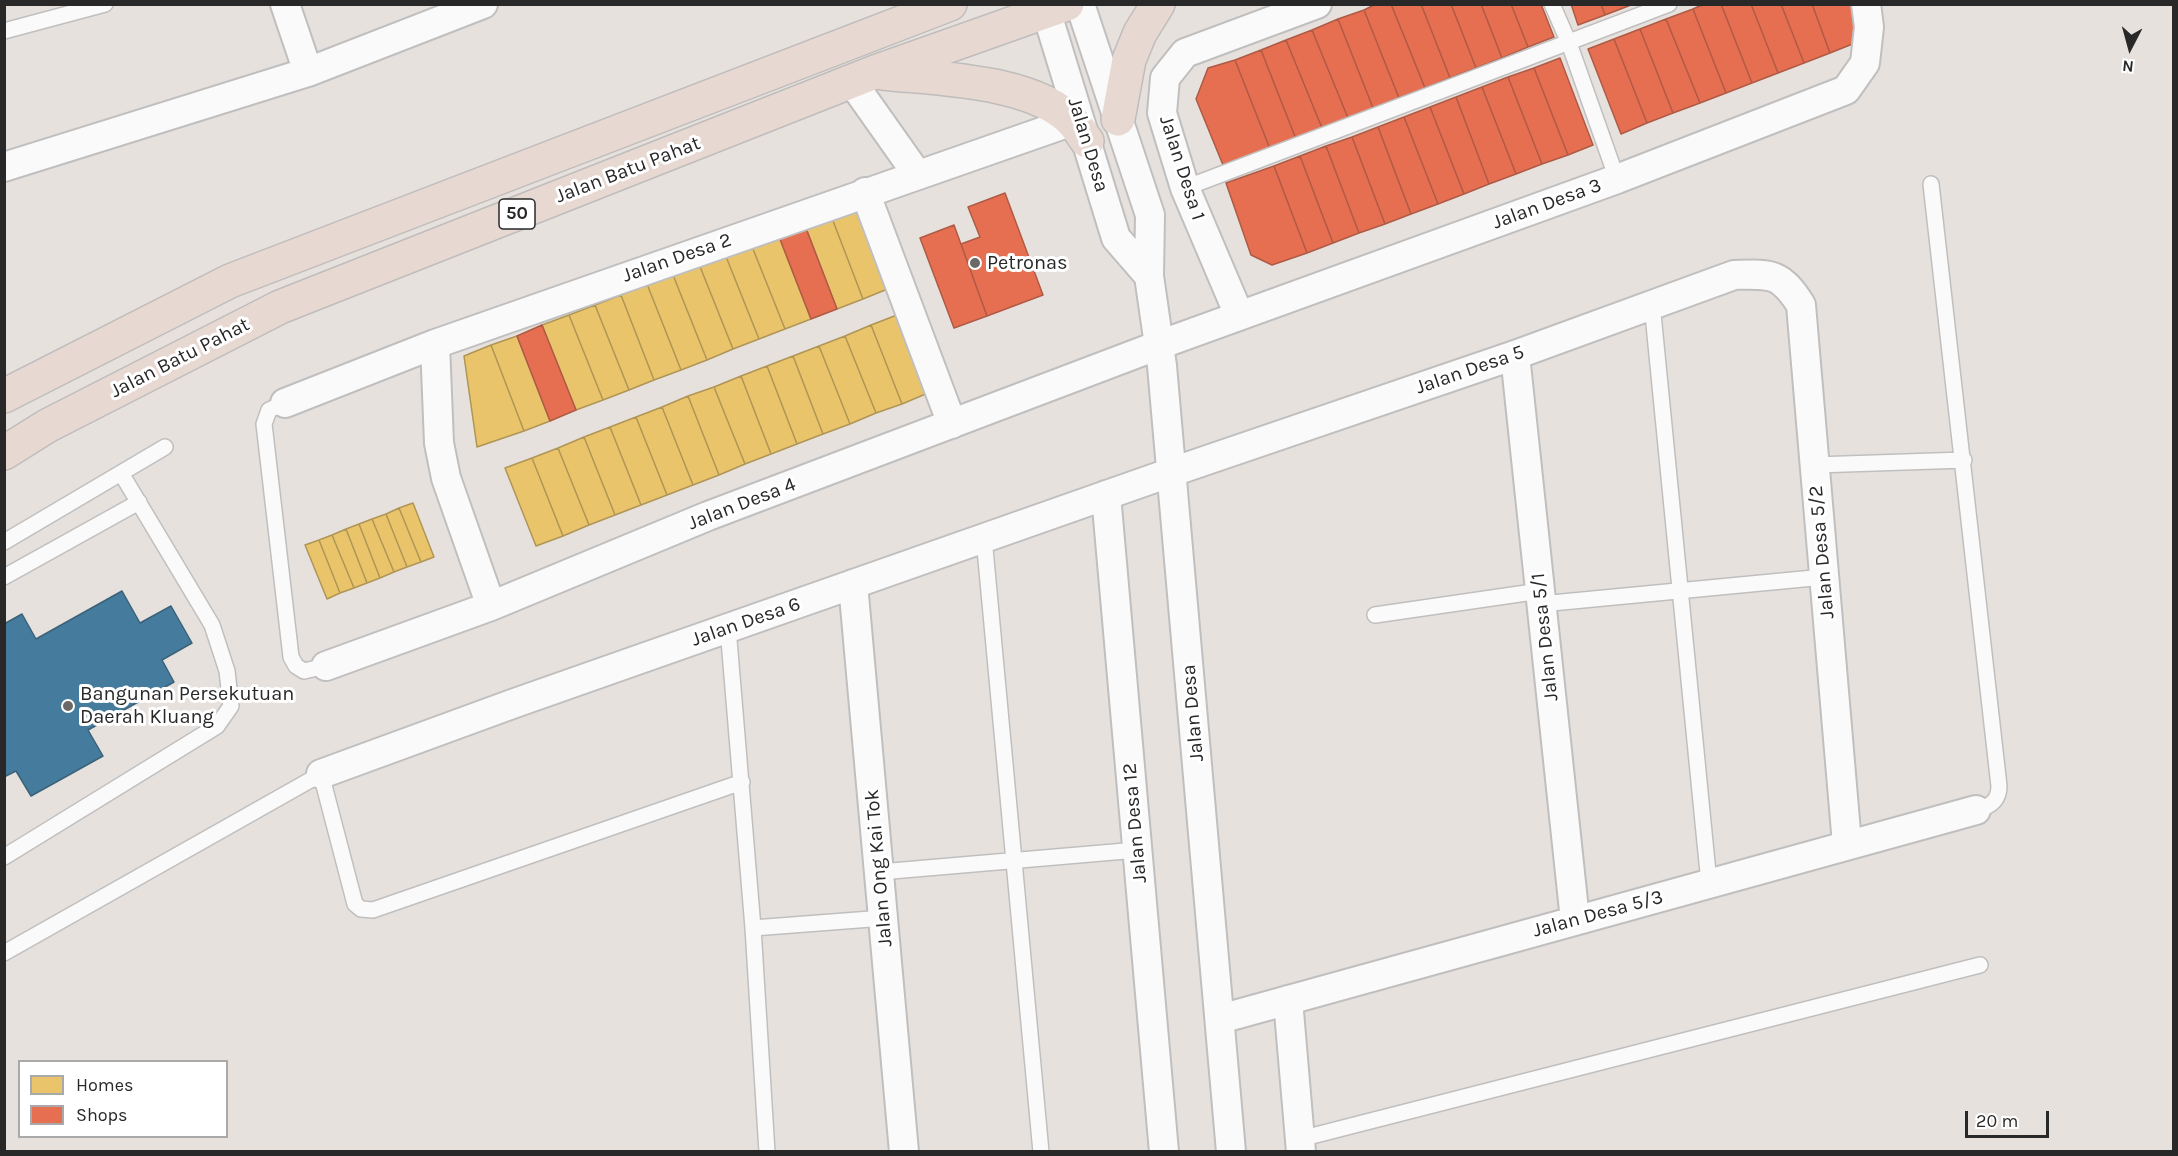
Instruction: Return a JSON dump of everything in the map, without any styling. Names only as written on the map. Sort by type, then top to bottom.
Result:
[{"type":"highway","name":"Jalan Batu Pahat","points":[[4,396],[230,281],[950,4]]},
{"type":"highway","points":[[1118,119],[1129,60],[1140,33],[1158,4]]},
{"type":"highway","name":"Jalan Batu Pahat","points":[[4,453],[47,426],[280,307],[864,77],[1053,7]]},
{"type":"highway","points":[[864,77],[995,86],[1024,94],[1054,108],[1080,131]]},
{"type":"street","points":[[285,4],[308,72]]},
{"type":"street","points":[[4,167],[308,72],[483,4]]},
{"type":"street","name":"Jalan Desa","points":[[1080,4],[1150,215],[1149,276],[1161,355],[1172,472],[1231,1152]]},
{"type":"street","name":"Jalan Desa 1","points":[[1239,315],[1185,188],[1162,113],[1165,78],[1185,53],[1317,4]]},
{"type":"street","name":"Jalan Desa 3","points":[[1161,355],[1239,315],[1617,179],[1846,90],[1865,63],[1869,27],[1866,4]]},
{"type":"street","name":"Jalan Desa","points":[[1053,7],[1080,131],[1116,238],[1149,276]]},
{"type":"street","points":[[864,77],[917,174]]},
{"type":"street","name":"Jalan Desa 2","points":[[285,404],[435,344],[917,174],[1080,131]]},
{"type":"street","points":[[865,192],[951,424]]},
{"type":"street","name":"Jalan Desa 5","points":[[1172,472],[1515,355],[1734,275],[1769,274]]},
{"type":"street","name":"Jalan Desa 5/2","points":[[1769,274],[1787,283],[1801,305],[1847,844]]},
{"type":"street","points":[[435,344],[439,442],[446,478],[491,606]]},
{"type":"street","name":"Jalan Desa 4","points":[[326,666],[491,606],[708,516],[951,424],[1161,355]]},
{"type":"street","name":"Jalan Desa 5/1","points":[[1515,355],[1575,920]]},
{"type":"street","name":"Jalan Desa 6","points":[[321,774],[1172,472]]},
{"type":"street","name":"Jalan Desa 12","points":[[1106,495],[1164,1152]]},
{"type":"street","name":"Jalan Ong Kai Tok","points":[[853,584],[904,1152]]},
{"type":"street","name":"Jalan Desa 5/3","points":[[1220,1019],[1976,810]]},
{"type":"street","points":[[1288,1000],[1300,1145]]},
{"type":"lane","points":[[4,31],[105,4]]},
{"type":"lane","points":[[1552,4],[1569,43],[1617,179]]},
{"type":"lane","points":[[1185,188],[1669,4]]},
{"type":"lane","points":[[1931,184],[1964,460],[1999,786],[1999,794],[1991,805],[1976,810]]},
{"type":"lane","points":[[1652,304],[1709,883]]},
{"type":"lane","points":[[285,404],[269,410],[264,424],[291,657],[296,666],[304,671],[326,666]]},
{"type":"lane","points":[[4,542],[165,447]]},
{"type":"lane","points":[[1815,465],[1964,460]]},
{"type":"lane","points":[[4,857],[216,726],[231,706],[227,671],[212,625],[121,473]]},
{"type":"lane","points":[[4,578],[139,502]]},
{"type":"lane","points":[[984,538],[1041,1152]]},
{"type":"lane","points":[[1375,615],[1541,598],[1680,591],[1824,577]]},
{"type":"lane","points":[[728,628],[753,928],[767,1152]]},
{"type":"lane","points":[[4,953],[321,774],[355,904],[362,909],[373,910],[742,782]]},
{"type":"lane","points":[[880,872],[1137,850]]},
{"type":"lane","points":[[753,928],[884,918]]},
{"type":"lane","points":[[1300,1145],[1980,965]]},
{"type":"building: Homes","points":[[856,203],[890,288],[863,299],[830,213]]},
{"type":"building: Homes","points":[[830,213],[863,299],[837,309],[804,223]]},
{"type":"building: Homes","points":[[778,234],[811,319],[785,329],[751,244]]},
{"type":"building: Homes","points":[[751,244],[785,329],[759,339],[725,254]]},
{"type":"building: Homes","points":[[725,254],[759,339],[733,349],[699,264]]},
{"type":"building: Homes","points":[[699,264],[733,349],[707,360],[673,275]]},
{"type":"building: Homes","points":[[673,275],[707,360],[681,370],[647,284]]},
{"type":"building: Homes","points":[[647,284],[681,370],[654,380],[621,295]]},
{"type":"building: Homes","points":[[621,295],[654,380],[629,390],[595,305]]},
{"type":"building: Homes","points":[[595,305],[629,390],[603,400],[569,315]]},
{"type":"building: Homes","points":[[569,315],[603,400],[576,410],[542,325]]},
{"type":"building: Homes","points":[[897,315],[928,393],[902,404],[871,325]]},
{"type":"building: Homes","points":[[871,325],[902,404],[876,413],[845,336]]},
{"type":"building: Homes","points":[[517,336],[550,421],[524,431],[491,345]]},
{"type":"building: Homes","points":[[845,336],[876,413],[850,424],[819,346]]},
{"type":"building: Homes","points":[[491,345],[524,431],[477,447],[464,356]]},
{"type":"building: Homes","points":[[819,346],[850,424],[823,434],[793,356]]},
{"type":"building: Homes","points":[[793,356],[823,434],[797,444],[767,366]]},
{"type":"building: Homes","points":[[767,366],[797,444],[771,454],[741,376]]},
{"type":"building: Homes","points":[[741,376],[771,454],[745,464],[714,387]]},
{"type":"building: Homes","points":[[714,387],[745,464],[719,475],[688,396]]},
{"type":"building: Homes","points":[[688,396],[719,475],[693,485],[662,407]]},
{"type":"building: Homes","points":[[662,407],[693,485],[667,495],[636,417]]},
{"type":"building: Homes","points":[[636,417],[667,495],[641,505],[610,427]]},
{"type":"building: Homes","points":[[610,427],[641,505],[615,515],[584,437]]},
{"type":"building: Homes","points":[[584,437],[615,515],[589,525],[558,448]]},
{"type":"building: Homes","points":[[558,448],[589,525],[563,536],[532,458]]},
{"type":"building: Homes","points":[[532,458],[563,536],[536,546],[505,468]]},
{"type":"building: Homes","points":[[413,503],[434,557],[421,562],[399,508]]},
{"type":"building: Homes","points":[[399,508],[421,562],[407,567],[386,514]]},
{"type":"building: Homes","points":[[386,514],[407,567],[394,572],[372,519]]},
{"type":"building: Homes","points":[[372,519],[394,572],[380,578],[359,524]]},
{"type":"building: Homes","points":[[359,524],[380,578],[367,583],[346,529]]},
{"type":"building: Homes","points":[[346,529],[367,583],[354,588],[332,535]]},
{"type":"building: Homes","points":[[332,535],[354,588],[340,593],[319,540]]},
{"type":"building: Homes","points":[[319,540],[340,593],[327,599],[305,545]]},
{"type":"building: Shops","points":[[1376,4],[1391,4],[1425,88],[1399,98],[1364,10]]},
{"type":"building: Shops","points":[[1391,4],[1421,4],[1450,78],[1425,88]]},
{"type":"building: Shops","points":[[1421,4],[1451,4],[1476,68],[1450,78]]},
{"type":"building: Shops","points":[[1451,4],[1481,4],[1502,58],[1476,68]]},
{"type":"building: Shops","points":[[1481,4],[1511,4],[1528,47],[1502,58]]},
{"type":"building: Shops","points":[[1511,4],[1541,4],[1554,37],[1528,47]]},
{"type":"building: Shops","points":[[1571,4],[1601,4],[1605,15],[1578,25]]},
{"type":"building: Shops","points":[[1601,4],[1630,4],[1631,5],[1605,15]]},
{"type":"building: Shops","points":[[1704,4],[1721,4],[1752,83],[1726,93],[1693,9]]},
{"type":"building: Shops","points":[[1721,4],[1751,4],[1778,73],[1752,83]]},
{"type":"building: Shops","points":[[1751,4],[1781,4],[1804,63],[1778,73]]},
{"type":"building: Shops","points":[[1781,4],[1812,4],[1830,53],[1804,63]]},
{"type":"building: Shops","points":[[1812,4],[1853,4],[1855,43],[1830,53]]},
{"type":"building: Shops","points":[[1693,9],[1726,93],[1700,103],[1666,19]]},
{"type":"building: Shops","points":[[1364,10],[1399,98],[1373,108],[1338,19]]},
{"type":"building: Shops","points":[[1338,19],[1373,108],[1348,118],[1312,30]]},
{"type":"building: Shops","points":[[1666,19],[1700,103],[1673,113],[1640,29]]},
{"type":"building: Shops","points":[[1640,29],[1673,113],[1647,123],[1614,39]]},
{"type":"building: Shops","points":[[1312,30],[1348,118],[1322,128],[1286,40]]},
{"type":"building: Shops","points":[[1614,39],[1647,123],[1621,134],[1588,49]]},
{"type":"building: Shops","points":[[1286,40],[1322,128],[1296,139],[1261,50]]},
{"type":"building: Shops","points":[[1261,50],[1296,139],[1270,149],[1235,60]]},
{"type":"building: Shops","points":[[1560,58],[1593,145],[1568,155],[1534,68]]},
{"type":"building: Shops","points":[[1235,60],[1270,149],[1223,165],[1196,99],[1208,68]]},
{"type":"building: Shops","points":[[1534,68],[1568,155],[1542,164],[1508,77]]},
{"type":"building: Shops","points":[[1508,77],[1542,164],[1516,174],[1482,87]]},
{"type":"building: Shops","points":[[1482,87],[1516,174],[1489,184],[1456,97]]},
{"type":"building: Shops","points":[[1456,97],[1489,184],[1464,194],[1430,107]]},
{"type":"building: Shops","points":[[1430,107],[1464,194],[1438,204],[1404,117]]},
{"type":"building: Shops","points":[[1404,117],[1438,204],[1411,214],[1378,127]]},
{"type":"building: Shops","points":[[1378,127],[1411,214],[1385,224],[1352,137]]},
{"type":"building: Shops","points":[[1352,137],[1385,224],[1359,233],[1326,146]]},
{"type":"building: Shops","points":[[1326,146],[1359,233],[1333,243],[1300,156]]},
{"type":"building: Shops","points":[[1300,156],[1333,243],[1307,253],[1274,166]]},
{"type":"building: Shops","points":[[1274,166],[1307,253],[1272,265],[1251,255],[1226,183]]},
{"type":"building: Shops","points":[[1005,193],[1043,295],[987,316],[961,244],[980,237],[968,207]]},
{"type":"building: Shops","points":[[804,223],[837,309],[811,319],[778,234]]},
{"type":"building: Shops","points":[[954,225],[987,316],[954,328],[920,238]]},
{"type":"building: Shops","points":[[542,325],[576,410],[550,421],[517,336]]},
{"type":"building: Public","name":"Bangunan Persekutuan Daerah Kluang","points":[[122,591],[140,623],[171,606],[192,643],[162,660],[174,682],[88,730],[103,756],[31,796],[16,771],[4,777],[4,624],[22,614],[36,639]]},
{"type":"place","name":"Petronas","points":[[975,263]]},
{"type":"place","name":"Bangunan Persekutuan Daerah Kluang","points":[[68,706]]}]
